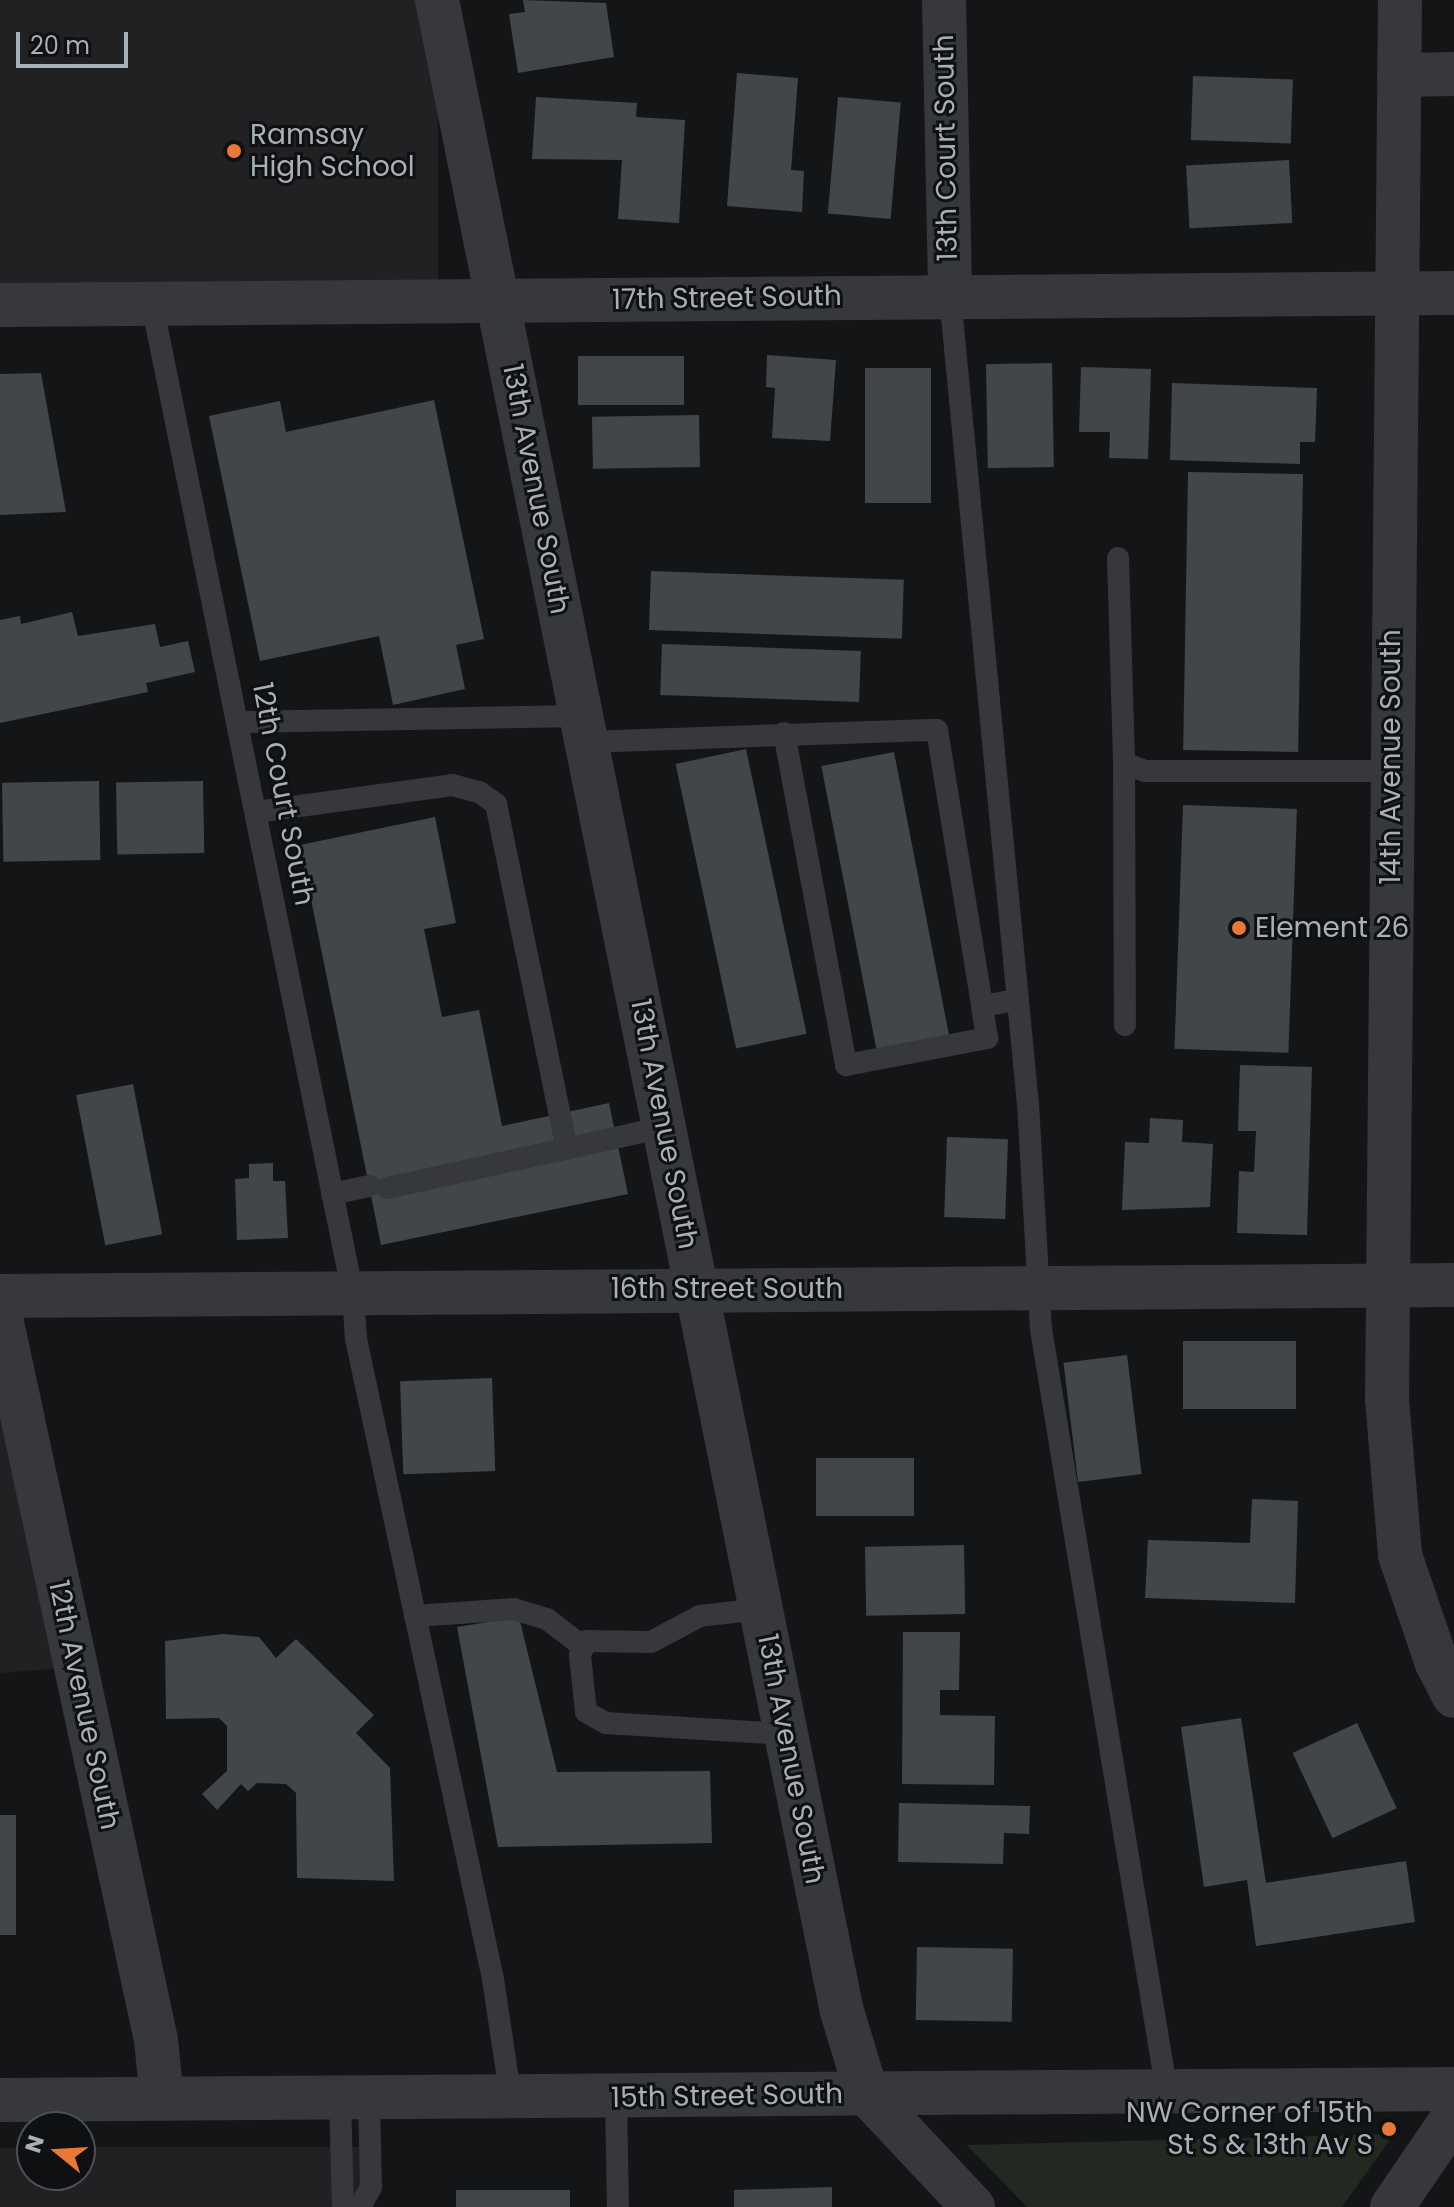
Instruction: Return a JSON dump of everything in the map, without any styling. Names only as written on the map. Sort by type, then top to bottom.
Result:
[{"type":"street","name":"13th Avenue South","points":[[437,0],[841,2008],[867,2094],[973,2207]]},
{"type":"street","name":"13th Court South","points":[[944,0],[950,296]]},
{"type":"street","name":"14th Avenue South","points":[[1400,0],[1390,771],[1391,1284],[1387,1399],[1400,1555],[1436,1661],[1454,1696]]},
{"type":"street","points":[[1399,75],[1454,74]]},
{"type":"street","name":"17th Street South","points":[[0,305],[1454,293]]},
{"type":"street","name":"16th Street South","points":[[0,1296],[1454,1285]]},
{"type":"street","name":"12th Avenue South","points":[[0,1313],[156,2040],[162,2099]]},
{"type":"street","name":"15th Street South","points":[[0,2100],[511,2099],[1454,2089]]},
{"type":"street","points":[[1392,2207],[1454,2116]]},
{"type":"lane","points":[[950,296],[1017,1000],[1041,1287],[1041,1329],[1167,2093]]},
{"type":"lane","name":"12th Court South","points":[[152,304],[353,1295],[356,1339],[493,1979],[511,2099]]},
{"type":"lane","points":[[1118,558],[1124,763],[1125,1025]]},
{"type":"lane","points":[[238,722],[784,733],[937,730],[987,1038],[846,1065],[784,733]]},
{"type":"lane","points":[[1124,763],[1145,771],[1390,771]]},
{"type":"lane","points":[[256,812],[452,785],[479,792],[496,804],[567,1149]]},
{"type":"lane","points":[[982,1006],[1017,1000]]},
{"type":"lane","points":[[332,1194],[664,1127]]},
{"type":"lane","points":[[415,1616],[514,1609],[547,1619],[582,1646],[586,1712],[599,1722],[745,1735],[784,1734]]},
{"type":"lane","points":[[582,1646],[593,1640],[651,1642],[700,1616],[761,1609]]},
{"type":"lane","points":[[616,2097],[618,2207]]},
{"type":"lane","points":[[343,2207],[355,2099]]},
{"type":"lane","points":[[355,2099],[371,2187],[360,2207]]},
{"type":"shaded area","name":"Ramsay High School","points":[[0,0],[438,0],[438,305],[0,305]]},
{"type":"shaded area","points":[[0,1313],[76,1667],[0,1673]]},
{"type":"shaded area","points":[[1394,2134],[1342,2207],[1027,2207],[967,2145]]},
{"type":"shaded area","points":[[96,2147],[361,2147],[362,2207],[0,2207],[0,2148],[16,2148],[16,2191],[96,2191]]},
{"type":"building","points":[[523,0],[606,3],[614,57],[518,73],[509,14],[525,12]]},
{"type":"building","points":[[737,73],[798,78],[791,170],[804,171],[802,212],[727,206]]},
{"type":"building","points":[[1193,76],[1293,79],[1291,143],[1191,140]]},
{"type":"building","points":[[536,97],[637,103],[636,117],[685,120],[679,223],[618,219],[622,160],[532,159]]},
{"type":"building","points":[[838,97],[901,102],[891,219],[828,214]]},
{"type":"building","points":[[1289,160],[1292,223],[1189,228],[1186,165]]},
{"type":"building","points":[[767,355],[836,360],[830,441],[772,438],[775,388],[766,387]]},
{"type":"building","points":[[578,356],[684,356],[684,405],[578,405]]},
{"type":"building","points":[[1052,363],[1054,467],[988,468],[986,364]]},
{"type":"building","points":[[1081,367],[1151,369],[1148,459],[1109,458],[1110,432],[1079,432]]},
{"type":"building","points":[[865,368],[931,368],[931,503],[865,503]]},
{"type":"building","points":[[41,373],[66,512],[0,515],[0,374]]},
{"type":"building","points":[[1172,383],[1317,388],[1315,442],[1300,442],[1300,464],[1170,460]]},
{"type":"building","points":[[434,400],[484,639],[456,645],[465,689],[393,705],[379,636],[260,661],[209,416],[280,401],[286,432]]},
{"type":"building","points":[[699,415],[700,467],[593,469],[592,417]]},
{"type":"building","points":[[1188,472],[1303,474],[1298,752],[1183,750]]},
{"type":"building","points":[[651,571],[904,580],[902,639],[649,630]]},
{"type":"building","points":[[72,612],[78,636],[155,624],[160,647],[188,641],[195,672],[146,683],[148,692],[0,723],[0,620],[20,616],[21,624]]},
{"type":"building","points":[[662,644],[861,651],[859,702],[660,695]]},
{"type":"building","points":[[746,749],[807,1034],[736,1049],[676,764]]},
{"type":"building","points":[[894,752],[950,1038],[877,1052],[821,766]]},
{"type":"building","points":[[99,781],[100,860],[3,862],[2,783]]},
{"type":"building","points":[[203,781],[204,853],[117,855],[116,783]]},
{"type":"building","name":"Element 26","points":[[1183,805],[1297,809],[1288,1053],[1174,1049]]},
{"type":"building","points":[[435,817],[456,923],[424,929],[442,1017],[479,1010],[502,1126],[609,1103],[628,1194],[381,1245],[300,845]]},
{"type":"building","points":[[1240,1065],[1312,1067],[1307,1235],[1237,1233],[1239,1171],[1254,1172],[1256,1131],[1238,1131]]},
{"type":"building","points":[[133,1084],[162,1234],[105,1245],[76,1095]]},
{"type":"building","points":[[1150,1118],[1183,1120],[1182,1142],[1213,1144],[1210,1207],[1122,1210],[1125,1142],[1149,1143]]},
{"type":"building","points":[[947,1137],[1008,1139],[1005,1219],[944,1217]]},
{"type":"building","points":[[273,1163],[273,1181],[285,1181],[288,1238],[237,1240],[235,1179],[249,1178],[249,1164]]},
{"type":"building","points":[[1183,1341],[1296,1341],[1296,1409],[1183,1409]]},
{"type":"building","points":[[1127,1355],[1142,1474],[1078,1482],[1063,1363]]},
{"type":"building","points":[[492,1378],[495,1471],[403,1474],[400,1381]]},
{"type":"building","points":[[816,1458],[914,1458],[914,1516],[816,1516]]},
{"type":"building","points":[[1252,1499],[1298,1501],[1295,1603],[1145,1598],[1148,1540],[1250,1543]]},
{"type":"building","points":[[964,1545],[965,1614],[866,1616],[865,1547]]},
{"type":"building","points":[[519,1617],[557,1772],[710,1771],[712,1843],[498,1847],[457,1627]]},
{"type":"building","points":[[903,1632],[960,1632],[959,1690],[940,1690],[940,1715],[995,1716],[994,1785],[902,1784]]},
{"type":"building","points":[[223,1634],[259,1637],[276,1658],[296,1639],[374,1715],[356,1733],[390,1768],[394,1881],[297,1878],[296,1793],[286,1784],[257,1783],[248,1791],[241,1784],[217,1810],[202,1794],[227,1771],[227,1726],[219,1718],[166,1719],[165,1641]]},
{"type":"building","points":[[1241,1718],[1266,1883],[1406,1861],[1415,1922],[1256,1946],[1247,1880],[1204,1887],[1181,1727]]},
{"type":"building","points":[[1357,1723],[1397,1808],[1332,1838],[1293,1753]]},
{"type":"building","points":[[899,1803],[1030,1806],[1029,1834],[1004,1833],[1003,1864],[898,1862]]},
{"type":"building","points":[[0,1815],[16,1815],[16,1935],[0,1935]]},
{"type":"building","points":[[917,1947],[1013,1949],[1012,2022],[916,2020]]},
{"type":"building","points":[[832,2187],[832,2207],[734,2207],[734,2190]]},
{"type":"building","points":[[456,2190],[570,2190],[570,2207],[456,2207]]},
{"type":"place","name":"Ramsay High School","points":[[234,151]]},
{"type":"place","name":"Element 26","points":[[1239,928]]},
{"type":"place","name":"NW Corner of 15th St S & 13th Av S","points":[[1389,2129]]}]
